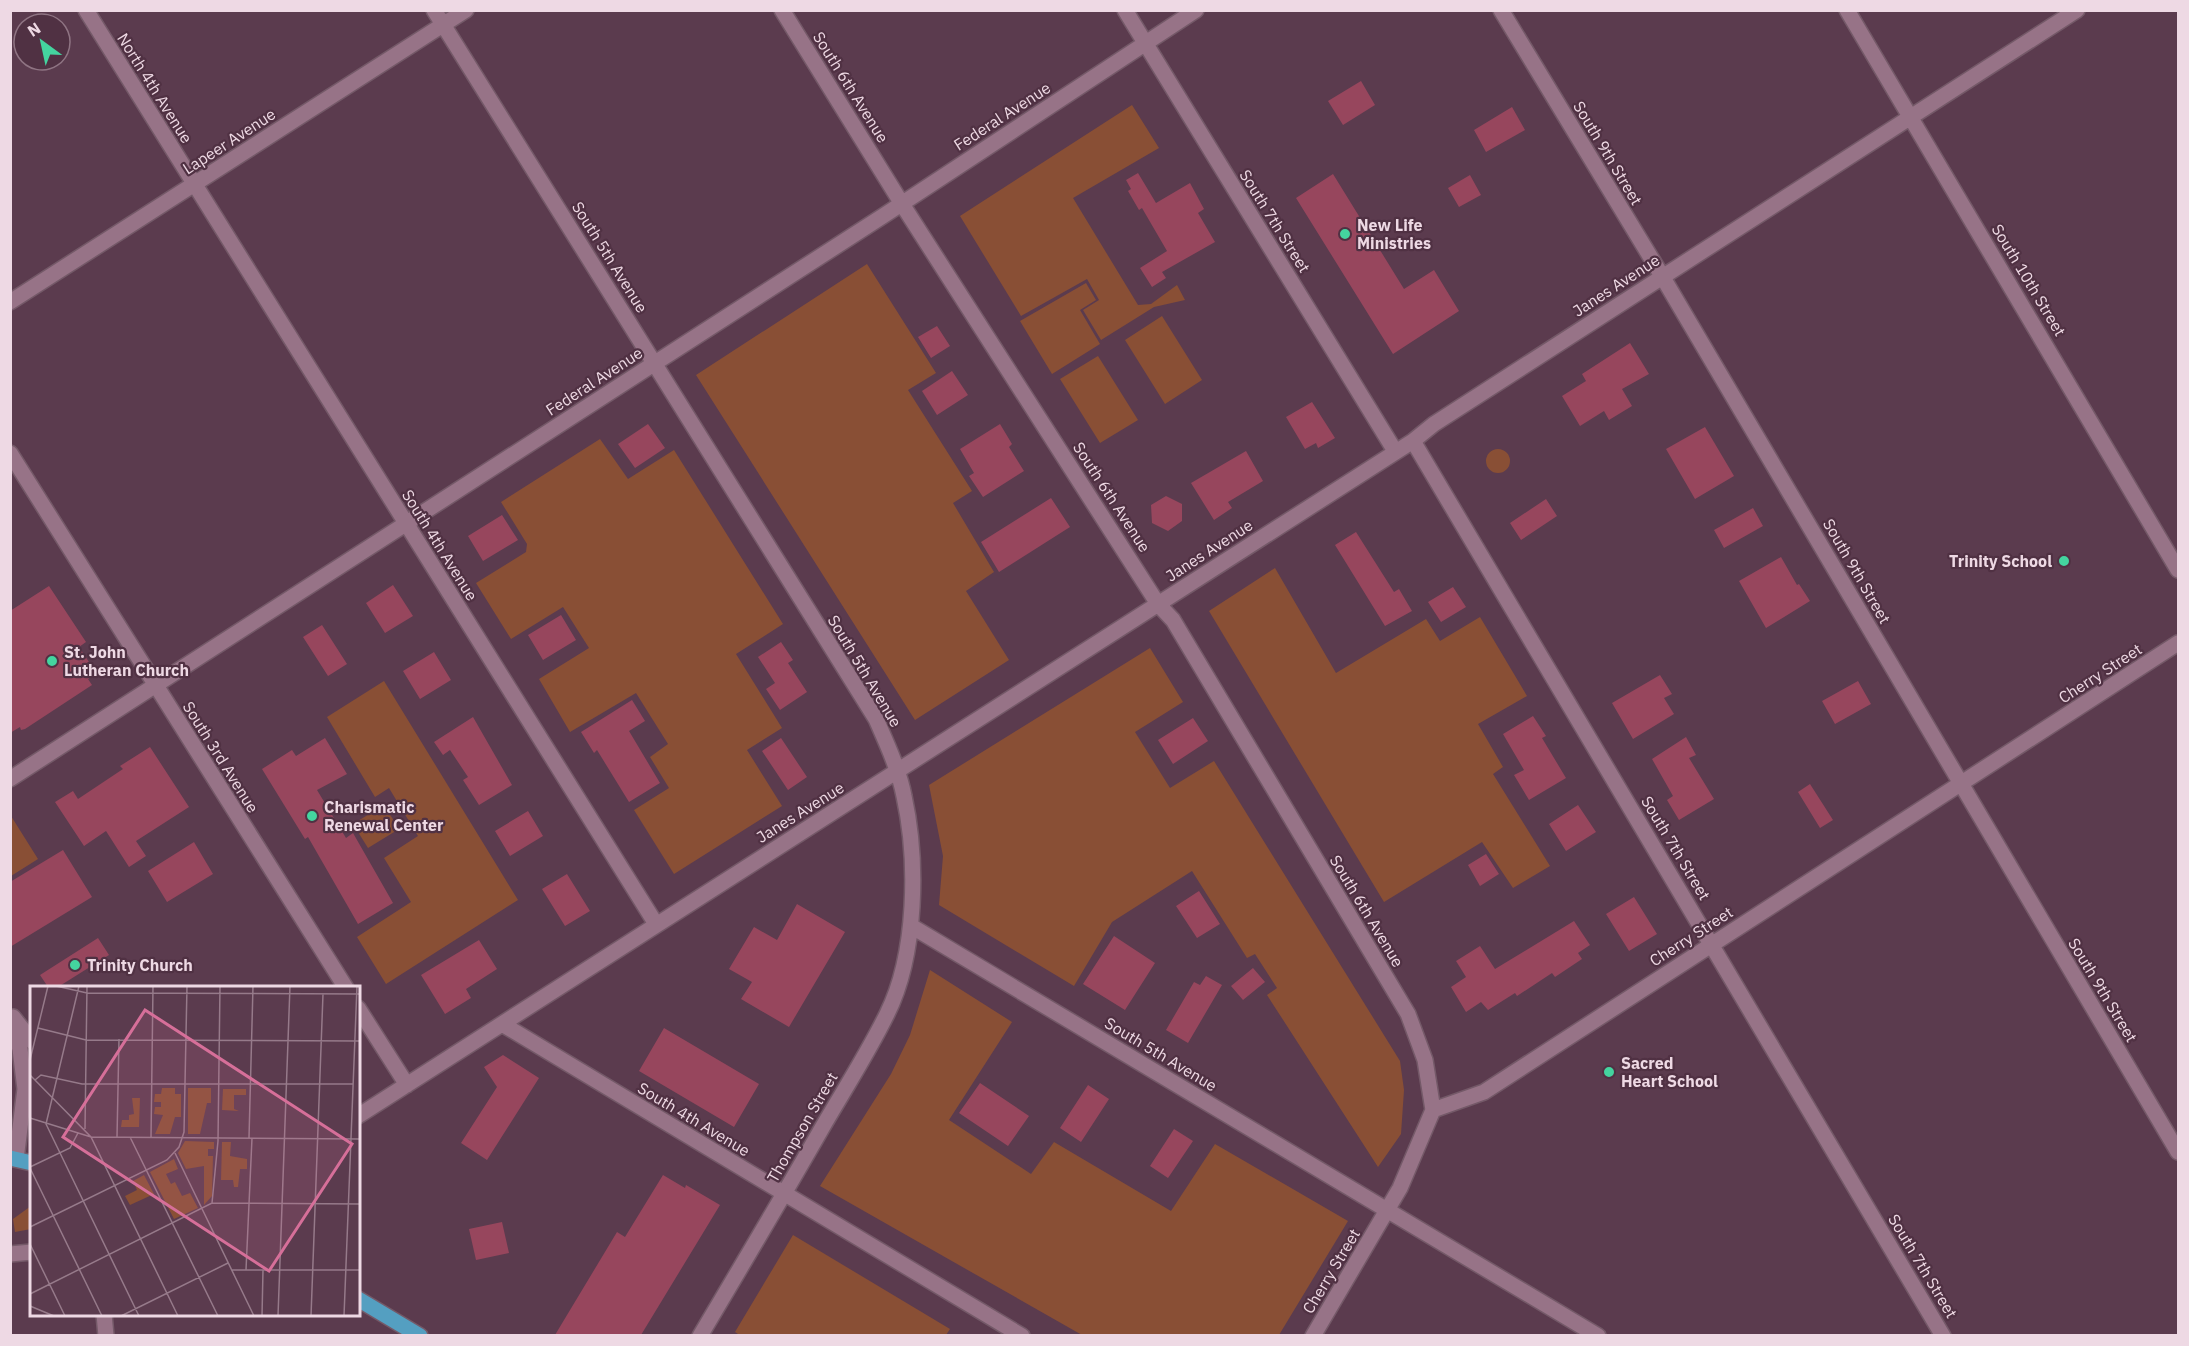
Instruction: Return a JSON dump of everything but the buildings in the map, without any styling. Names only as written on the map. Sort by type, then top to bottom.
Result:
[{"type":"main road","points":[[360,1300],[420,1335]]},
{"type":"street","name":"North 4th Avenue","points":[[86,10],[194,185]]},
{"type":"street","name":"South 5th Avenue","points":[[434,10],[876,719],[904,794],[912,863],[911,926],[1598,1335]]},
{"type":"street","name":"Lapeer Avenue","points":[[10,302],[466,10]]},
{"type":"street","name":"South 6th Avenue","points":[[782,10],[902,204],[1158,604],[1179,630],[1408,1014],[1425,1060],[1433,1110]]},
{"type":"street","name":"South 7th Street","points":[[1125,10],[1395,451]]},
{"type":"street","name":"Federal Avenue","points":[[10,779],[902,204],[1196,10]]},
{"type":"street","name":"South 9th Street","points":[[1501,10],[1662,276],[2178,1152]]},
{"type":"street","name":"South 10th Street","points":[[1847,10],[2178,570]]},
{"type":"street","name":"Janes Avenue","points":[[360,1115],[1413,441],[1434,424],[1662,276],[2077,10]]},
{"type":"street","name":"South 4th Avenue","points":[[194,185],[656,924]]},
{"type":"street","name":"South 7th Street","points":[[1413,441],[1943,1335]]},
{"type":"street","name":"South 3rd Avenue","points":[[10,453],[345,986]]},
{"type":"street","name":"Cherry Street","points":[[1313,1335],[1400,1188],[1433,1110],[1484,1092],[2178,643]]},
{"type":"street","name":"Thompson Street","points":[[700,1335],[888,1012],[902,970],[911,926]]},
{"type":"street","points":[[360,1011],[407,1085]]},
{"type":"street","points":[[10,1014],[30,1039]]},
{"type":"street","points":[[10,1020],[20,1049],[25,1089],[19,1160]]},
{"type":"street","name":"South 4th Avenue","points":[[502,1024],[1022,1335]]},
{"type":"street","points":[[10,1254],[30,1252]]},
{"type":"street","points":[[104,1316],[106,1335]]},
{"type":"shaded area","points":[[1132,105],[1159,148],[1073,198],[1138,305],[1151,304],[1177,285],[1185,300],[1154,307],[1101,340],[1083,310],[1099,300],[1087,279],[1021,316],[960,216]]},
{"type":"shaded area","points":[[867,264],[936,373],[908,390],[972,491],[953,503],[994,572],[966,591],[1009,660],[915,720],[696,375]]},
{"type":"shaded area","points":[[1086,283],[1096,300],[1080,310],[1100,344],[1052,374],[1020,321]]},
{"type":"shaded area","points":[[1162,316],[1202,380],[1165,404],[1125,340]]},
{"type":"shaded area","points":[[1098,356],[1138,420],[1100,443],[1060,379]]},
{"type":"shaded area","points":[[600,439],[628,479],[674,450],[783,624],[736,654],[782,728],[747,750],[782,806],[674,874],[634,810],[669,788],[650,757],[668,744],[636,693],[570,732],[539,679],[589,648],[563,607],[511,639],[476,583],[526,552],[527,544],[501,502]]},
{"type":"shaded area","points":[[1498,449],[1503,450],[1509,456],[1509,466],[1503,472],[1498,473],[1493,472],[1487,466],[1486,461],[1487,456],[1493,450]]},
{"type":"shaded area","points":[[1275,568],[1336,673],[1426,619],[1440,641],[1480,617],[1527,696],[1478,724],[1503,767],[1493,774],[1550,866],[1513,888],[1482,842],[1384,902],[1209,611]]},
{"type":"shaded area","points":[[1150,648],[1183,702],[1135,732],[1170,788],[1214,761],[1400,1061],[1404,1090],[1401,1134],[1378,1167],[1267,995],[1277,988],[1255,954],[1247,958],[1192,871],[1112,922],[1074,986],[939,905],[943,856],[929,785]]},
{"type":"shaded area","points":[[384,681],[518,900],[386,984],[357,937],[411,902],[384,858],[418,836],[389,788],[375,797],[327,717]]},
{"type":"shaded area","points":[[384,805],[399,829],[368,848],[353,824]]},
{"type":"shaded area","points":[[10,816],[38,859],[11,876]]},
{"type":"shaded area","points":[[930,970],[1012,1022],[949,1120],[1031,1174],[1054,1142],[1171,1211],[1215,1144],[1348,1221],[1279,1335],[1082,1335],[820,1186],[891,1074],[910,1035]]},
{"type":"shaded area","points":[[30,1207],[30,1229],[15,1232],[13,1219]]},
{"type":"shaded area","points":[[793,1235],[950,1329],[946,1335],[741,1336],[735,1332]]},
{"type":"place","name":"New Life Ministries","points":[[1345,234]]},
{"type":"place","name":"Trinity School","points":[[2064,561]]},
{"type":"place","name":"St. John Lutheran Church","points":[[52,661]]},
{"type":"place","name":"Charismatic Renewal Center","points":[[312,816]]},
{"type":"place","name":"Trinity Church","points":[[75,965]]},
{"type":"place","name":"Sacred Heart School","points":[[1609,1072]]}]
